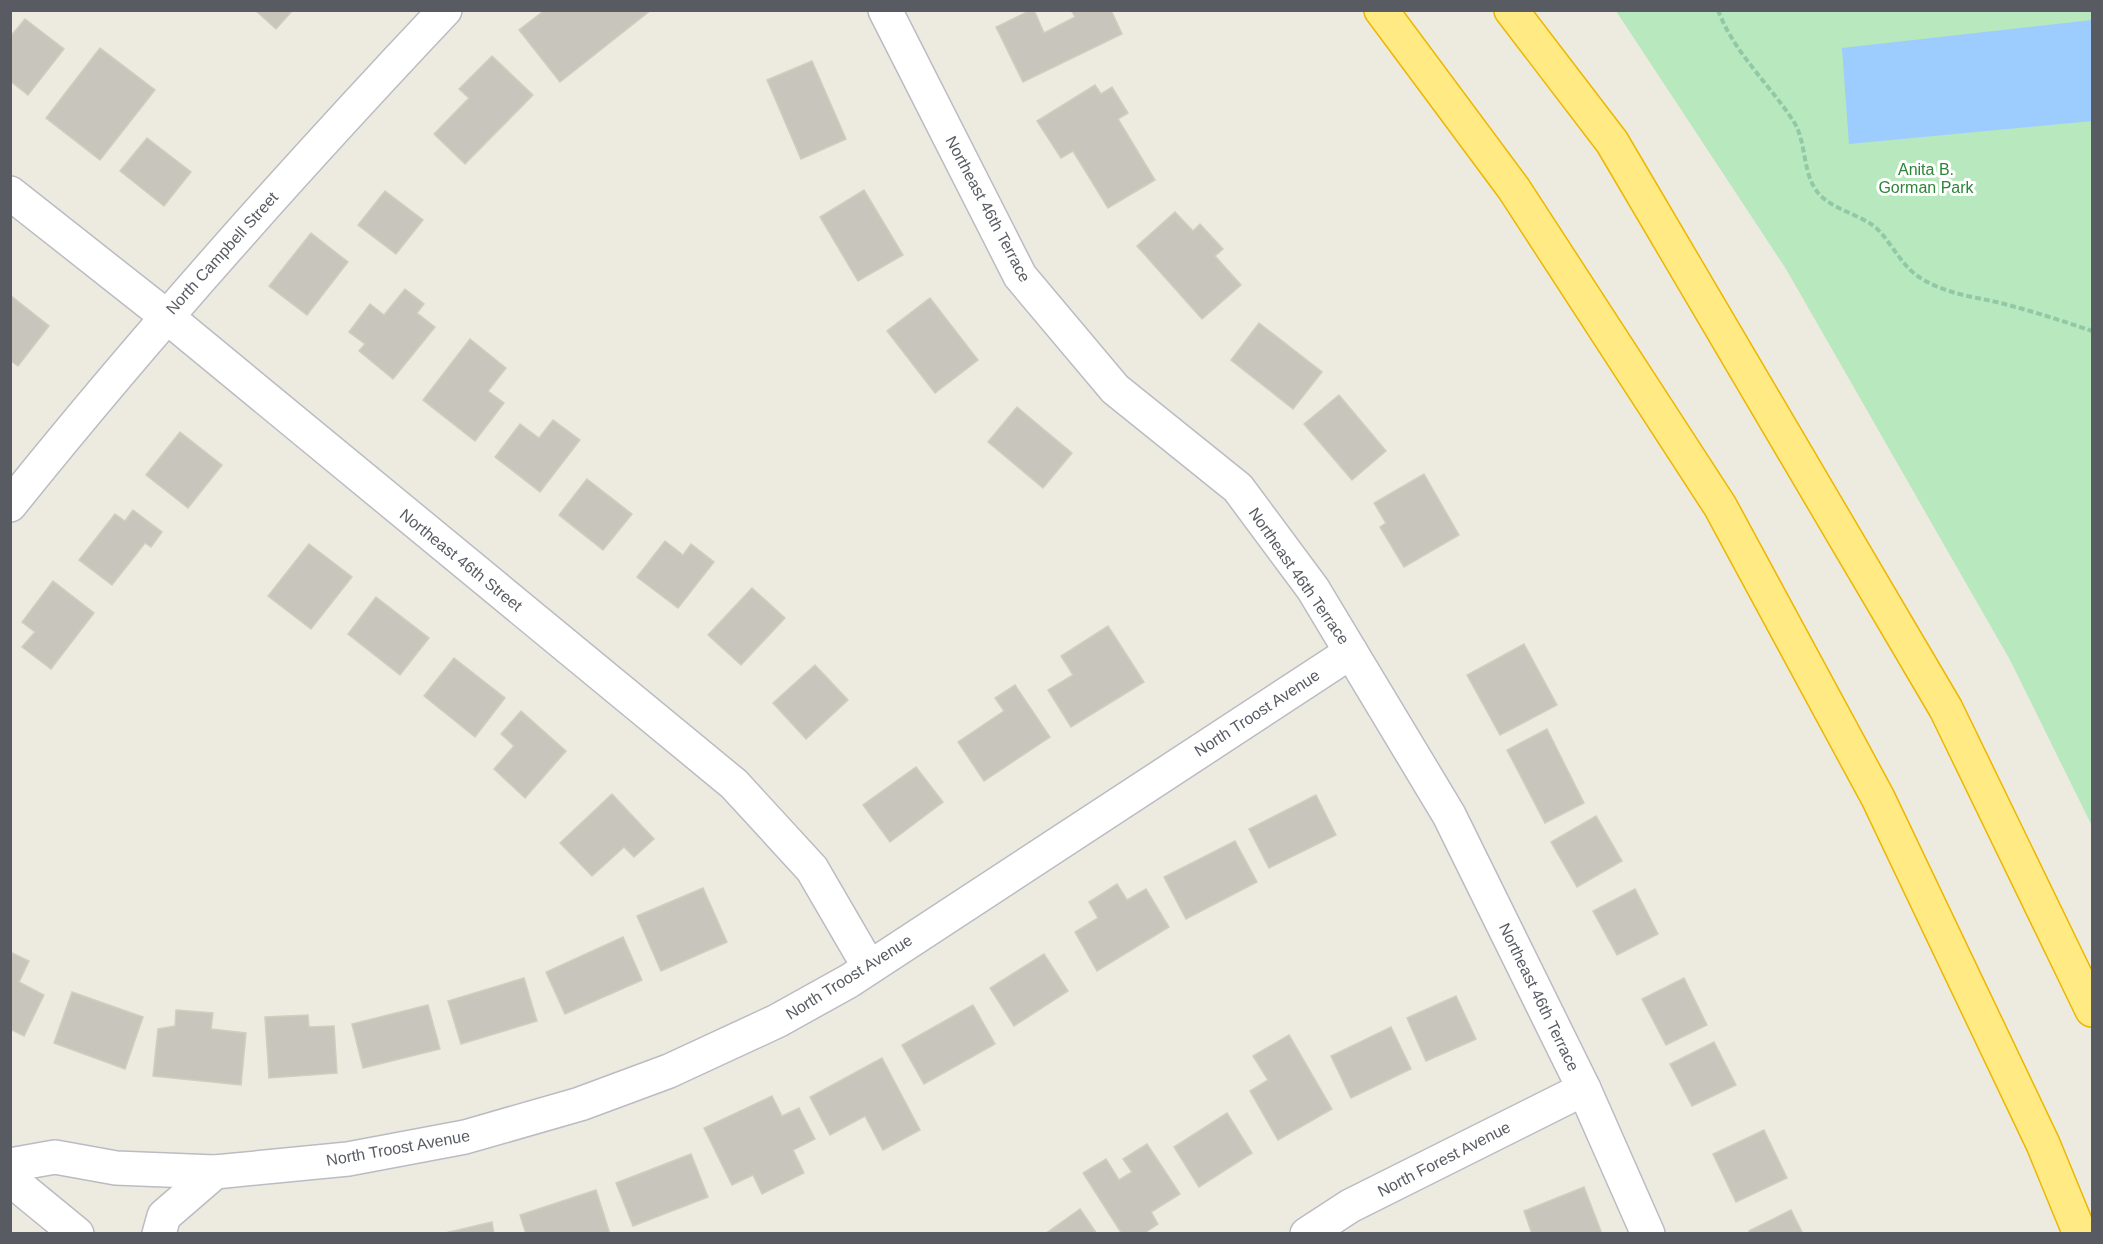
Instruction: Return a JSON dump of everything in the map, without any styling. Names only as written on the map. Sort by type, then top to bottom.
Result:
[{"type":"highway","points":[[1381,10],[1514,189],[1720,506],[1878,798],[2043,1144],[2080,1233]]},
{"type":"highway","points":[[1511,10],[1612,142],[1946,709],[2092,1010]]},
{"type":"street","name":"North Campbell Street","points":[[10,505],[166,316],[313,151],[445,10]]},
{"type":"street","name":"Northeast 46th Terrace","points":[[885,10],[1020,276],[1115,389],[1238,488],[1312,589],[1449,816],[1584,1089],[1648,1233]]},
{"type":"street","name":"Northeast 46th Street","points":[[10,193],[166,316],[734,784],[812,869],[869,967]]},
{"type":"street","name":"North Troost Avenue","points":[[10,1165],[54,1157],[116,1168],[215,1172],[371,1155],[465,1137],[580,1104],[669,1071],[777,1021],[869,967],[1351,652]]},
{"type":"street","name":"North Forest Avenue","points":[[1306,1233],[1350,1206],[1584,1089]]},
{"type":"street","points":[[159,1233],[164,1216],[215,1172]]},
{"type":"street","points":[[10,1179],[77,1233]]},
{"type":"path","points":[[1718,10],[1740,52],[1794,121],[1800,136],[1803,160],[1815,189],[1829,201],[1873,225],[1911,270],[1940,288],[1957,295],[2052,317],[2092,331]]},
{"type":"green space","name":"Anita B. Gorman Park","points":[[1616,11],[2092,11],[2092,826],[2010,660],[1786,269]]},
{"type":"water","points":[[2092,20],[2092,121],[1849,144],[1842,48]]},
{"type":"building","points":[[255,10],[293,10],[276,29]]},
{"type":"building","points":[[545,10],[651,10],[560,82],[519,30]]},
{"type":"building","points":[[1034,10],[1044,33],[1075,17],[1071,10],[1111,10],[1122,34],[1023,82],[996,27]]},
{"type":"building","points":[[25,19],[64,49],[28,95],[10,81],[10,37]]},
{"type":"building","points":[[100,48],[155,90],[100,160],[46,118]]},
{"type":"building","points":[[492,56],[533,95],[465,164],[434,134],[469,98],[459,89]]},
{"type":"building","points":[[812,61],[846,139],[801,159],[767,80]]},
{"type":"building","points":[[1095,85],[1101,94],[1112,87],[1128,113],[1118,119],[1155,180],[1108,208],[1073,151],[1061,158],[1037,121]]},
{"type":"building","points":[[147,138],[191,172],[164,206],[120,171]]},
{"type":"building","points":[[864,190],[903,255],[858,281],[820,217]]},
{"type":"building","points":[[385,191],[423,220],[396,254],[358,225]]},
{"type":"building","points":[[1175,212],[1193,231],[1200,224],[1223,249],[1215,256],[1241,285],[1202,319],[1137,246]]},
{"type":"building","points":[[311,233],[348,262],[307,315],[269,286]]},
{"type":"building","points":[[405,289],[424,304],[417,313],[435,327],[393,379],[359,351],[365,344],[349,332],[370,304],[384,315]]},
{"type":"building","points":[[10,295],[49,326],[18,366],[10,360]]},
{"type":"building","points":[[930,298],[978,360],[935,393],[887,331]]},
{"type":"building","points":[[1259,323],[1322,372],[1293,409],[1231,360]]},
{"type":"building","points":[[470,339],[506,368],[488,391],[504,403],[475,441],[423,400]]},
{"type":"building","points":[[1339,395],[1386,451],[1352,480],[1304,424]]},
{"type":"building","points":[[1017,407],[1072,453],[1043,488],[988,442]]},
{"type":"building","points":[[553,420],[580,440],[540,492],[495,457],[520,424],[539,438]]},
{"type":"building","points":[[180,432],[222,465],[188,508],[146,475]]},
{"type":"building","points":[[1424,474],[1459,535],[1404,567],[1380,527],[1386,523],[1374,503]]},
{"type":"building","points":[[587,479],[632,514],[603,550],[559,515]]},
{"type":"building","points":[[133,510],[162,532],[151,547],[145,543],[112,585],[79,560],[115,514],[125,521]]},
{"type":"building","points":[[665,541],[683,555],[691,544],[714,562],[678,608],[637,577]]},
{"type":"building","points":[[309,544],[352,577],[311,629],[268,596]]},
{"type":"building","points":[[53,581],[94,613],[51,669],[22,647],[35,632],[22,622]]},
{"type":"building","points":[[752,588],[785,618],[741,665],[708,635]]},
{"type":"building","points":[[376,597],[429,638],[400,675],[348,634]]},
{"type":"building","points":[[1108,626],[1144,682],[1071,727],[1048,690],[1073,675],[1061,656]]},
{"type":"building","points":[[1524,644],[1557,705],[1500,735],[1467,675]]},
{"type":"building","points":[[454,658],[505,698],[475,737],[424,696]]},
{"type":"building","points":[[815,665],[848,700],[806,739],[773,703]]},
{"type":"building","points":[[1015,685],[1050,737],[984,781],[958,742],[1004,711],[995,698]]},
{"type":"building","points":[[521,711],[566,751],[525,798],[494,769],[514,746],[501,734]]},
{"type":"building","points":[[1547,729],[1584,803],[1545,823],[1507,750]]},
{"type":"building","points":[[916,767],[943,802],[890,842],[863,805]]},
{"type":"building","points":[[612,794],[654,839],[634,857],[624,847],[592,876],[560,843]]},
{"type":"building","points":[[1316,795],[1336,835],[1269,868],[1249,829]]},
{"type":"building","points":[[1596,816],[1622,861],[1577,887],[1551,842]]},
{"type":"building","points":[[1235,841],[1257,882],[1186,919],[1164,877]]},
{"type":"building","points":[[1117,884],[1127,900],[1146,889],[1169,927],[1097,971],[1075,932],[1098,918],[1089,902]]},
{"type":"building","points":[[703,888],[727,942],[661,971],[637,916]]},
{"type":"building","points":[[1635,889],[1658,934],[1617,955],[1593,911]]},
{"type":"building","points":[[623,937],[642,980],[565,1014],[546,972]]},
{"type":"building","points":[[10,952],[29,961],[19,982],[44,995],[24,1036],[10,1029]]},
{"type":"building","points":[[1044,954],[1068,991],[1014,1026],[990,988]]},
{"type":"building","points":[[524,978],[537,1021],[461,1044],[448,1001]]},
{"type":"building","points":[[1684,978],[1707,1025],[1666,1045],[1642,999]]},
{"type":"building","points":[[72,992],[143,1017],[125,1069],[54,1043]]},
{"type":"building","points":[[1456,996],[1476,1039],[1426,1061],[1407,1018]]},
{"type":"building","points":[[428,1005],[440,1049],[363,1068],[352,1024]]},
{"type":"building","points":[[973,1005],[995,1044],[924,1084],[902,1045]]},
{"type":"building","points":[[176,1010],[213,1013],[211,1029],[246,1033],[241,1085],[153,1076],[158,1029],[175,1026]]},
{"type":"building","points":[[308,1015],[309,1027],[334,1026],[337,1073],[269,1078],[265,1017]]},
{"type":"building","points":[[1391,1027],[1411,1069],[1351,1098],[1331,1056]]},
{"type":"building","points":[[1289,1035],[1332,1109],[1278,1140],[1250,1091],[1268,1080],[1253,1056]]},
{"type":"building","points":[[1714,1042],[1736,1085],[1692,1106],[1670,1064]]},
{"type":"building","points":[[882,1058],[920,1130],[883,1150],[865,1116],[830,1135],[810,1097]]},
{"type":"building","points":[[772,1096],[782,1116],[799,1108],[815,1139],[793,1150],[804,1173],[762,1194],[753,1175],[732,1185],[704,1128]]},
{"type":"building","points":[[1227,1113],[1252,1153],[1199,1187],[1174,1147]]},
{"type":"building","points":[[1764,1130],[1787,1178],[1736,1202],[1713,1154]]},
{"type":"building","points":[[1147,1144],[1180,1194],[1151,1212],[1158,1224],[1143,1234],[1122,1234],[1083,1173],[1106,1159],[1119,1180],[1132,1172],[1123,1159]]},
{"type":"building","points":[[691,1154],[708,1197],[633,1226],[616,1183]]},
{"type":"building","points":[[1584,1187],[1602,1234],[1532,1234],[1524,1211]]},
{"type":"building","points":[[596,1190],[610,1234],[526,1234],[520,1215]]},
{"type":"building","points":[[1080,1209],[1097,1234],[1045,1234]]},
{"type":"building","points":[[1791,1210],[1803,1234],[1750,1234],[1749,1231]]},
{"type":"building","points":[[492,1222],[494,1234],[441,1234]]}]
